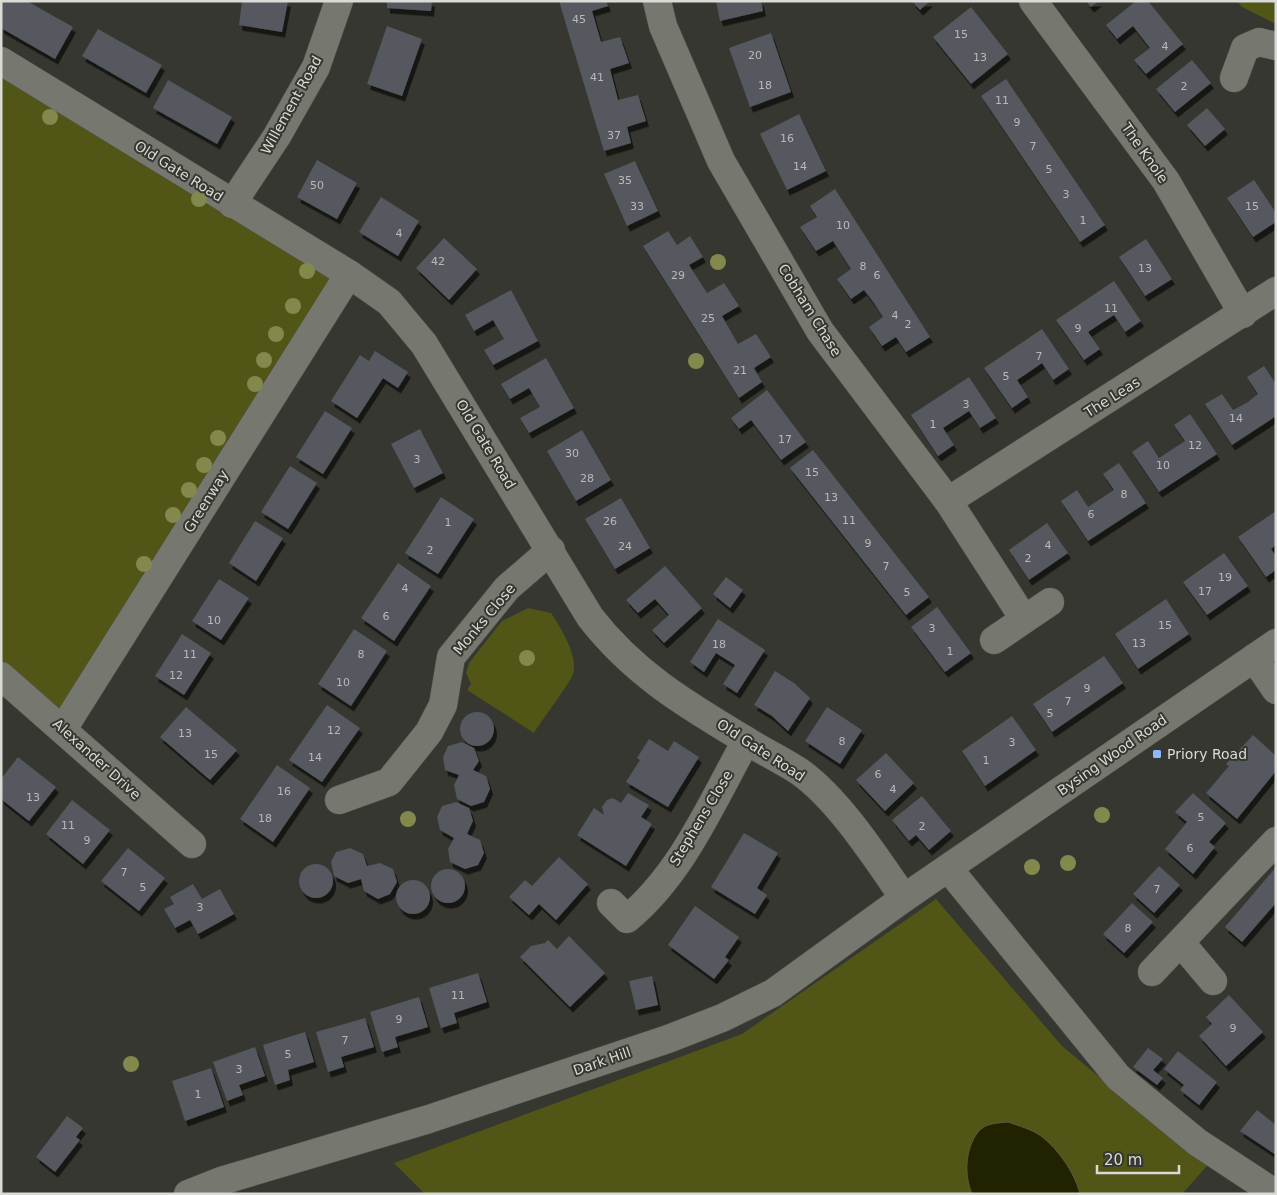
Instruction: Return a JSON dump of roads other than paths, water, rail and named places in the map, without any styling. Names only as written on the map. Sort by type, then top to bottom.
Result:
[{"type":"street","name":"Willement Road","points":[[232,204],[277,136],[316,66],[339,1]]},
{"type":"street","name":"Cobham Chase","points":[[657,1],[663,26],[721,161],[815,323],[948,501],[1024,619]]},
{"type":"street","name":"The Knole","points":[[1033,1],[1166,181],[1243,314]]},
{"type":"street","points":[[1234,78],[1245,48],[1259,42],[1276,46]]},
{"type":"street","name":"Old Gate Road","points":[[1,61],[349,274],[389,302],[424,344],[590,617],[610,642],[630,663],[654,683],[800,773],[838,809],[870,848],[904,898]]},
{"type":"street","name":"Greenway","points":[[63,729],[349,274]]},
{"type":"street","name":"The Leas","points":[[948,501],[1243,314],[1276,291]]},
{"type":"street","name":"Monks Close","points":[[339,800],[390,782],[429,732],[444,705],[451,658],[507,588],[551,550]]},
{"type":"street","points":[[994,640],[1050,602]]},
{"type":"street","points":[[1265,650],[1276,690]]},
{"type":"street","name":"Bysing Wood Road","points":[[948,868],[1265,650]]},
{"type":"street","name":"Alexander Drive","points":[[1,676],[192,844]]},
{"type":"street","name":"Stephens Close","points":[[611,903],[627,919],[648,902],[689,844],[746,741]]},
{"type":"street","points":[[1152,972],[1276,841]]},
{"type":"street","points":[[948,868],[1118,1077],[1197,1142],[1276,1194]]},
{"type":"street","name":"Dark Hill","points":[[188,1194],[228,1187],[722,1018],[773,993],[948,868]]},
{"type":"street","points":[[1180,942],[1213,981]]},
{"type":"place","name":"Priory Road","points":[[1157,754]]}]
